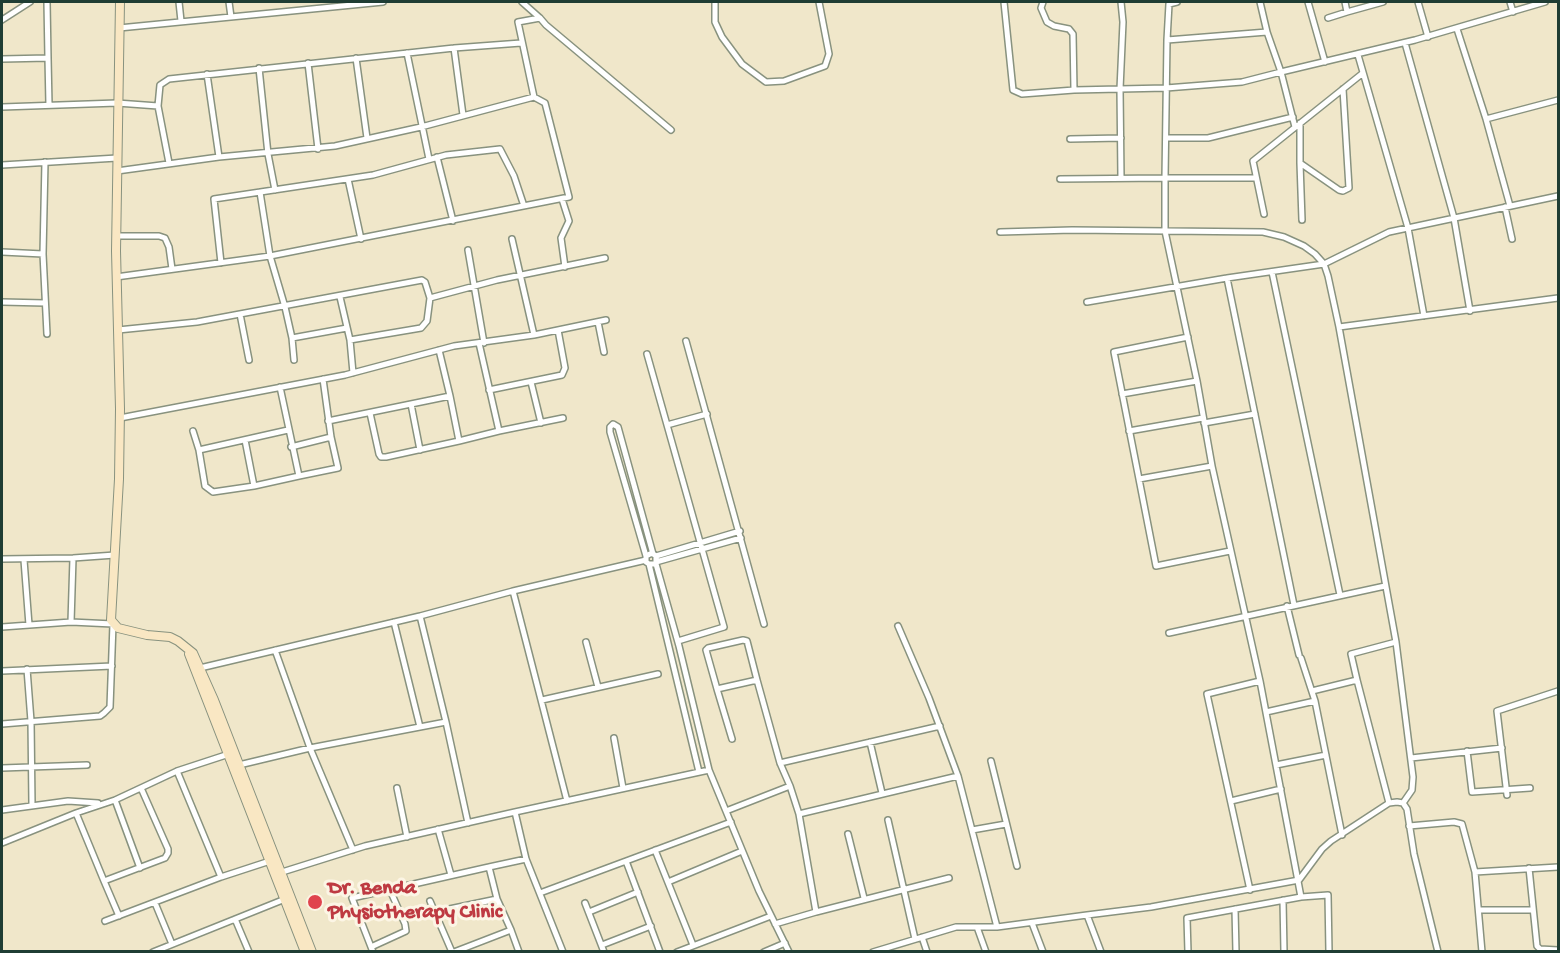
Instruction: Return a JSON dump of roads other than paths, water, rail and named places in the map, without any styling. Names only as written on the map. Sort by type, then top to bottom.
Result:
[{"type":"street","points":[[2,20],[30,2]]},
{"type":"street","points":[[47,2],[49,105]]},
{"type":"street","points":[[2,724],[100,716],[110,707],[113,624],[111,620],[120,418],[116,236],[120,2]]},
{"type":"street","points":[[179,2],[182,21]]},
{"type":"street","points":[[229,2],[231,16]]},
{"type":"street","points":[[301,2],[302,10]]},
{"type":"street","points":[[119,28],[383,2]]},
{"type":"street","points":[[522,2],[546,25],[671,130]]},
{"type":"street","points":[[715,2],[715,22],[722,37],[741,63],[766,82],[784,81],[825,66],[829,54],[819,2]]},
{"type":"street","points":[[1005,2],[1013,90],[1022,94],[1074,90],[1166,88],[1242,82],[1428,37],[1545,2]]},
{"type":"street","points":[[1043,2],[1041,8],[1047,22],[1069,29],[1073,34],[1074,90]]},
{"type":"street","points":[[1121,2],[1123,22],[1120,89],[1121,178]]},
{"type":"street","points":[[1177,2],[1169,4],[1167,40],[1165,231],[1197,381],[1212,466],[1260,681],[1301,897]]},
{"type":"street","points":[[1260,2],[1293,117],[1298,125],[1302,220]]},
{"type":"street","points":[[1308,2],[1325,62]]},
{"type":"street","points":[[1345,2],[1347,12]]},
{"type":"street","points":[[1328,18],[1383,2]]},
{"type":"street","points":[[1418,2],[1428,37]]},
{"type":"street","points":[[1510,2],[1513,12]]},
{"type":"street","points":[[534,97],[518,22],[540,18]]},
{"type":"street","points":[[1457,29],[1486,119],[1507,207],[1512,239]]},
{"type":"street","points":[[1167,40],[1267,32]]},
{"type":"street","points":[[169,163],[158,106],[158,91],[159,85],[169,79],[356,58],[521,43]]},
{"type":"street","points":[[1405,43],[1455,218],[1470,310]]},
{"type":"street","points":[[454,48],[463,115]]},
{"type":"street","points":[[406,53],[429,159]]},
{"type":"street","points":[[1358,55],[1408,228],[1424,316]]},
{"type":"street","points":[[2,59],[48,58]]},
{"type":"street","points":[[356,58],[367,138]]},
{"type":"street","points":[[308,63],[318,149]]},
{"type":"street","points":[[259,68],[268,154],[275,190]]},
{"type":"street","points":[[207,74],[219,157]]},
{"type":"street","points":[[1264,214],[1253,161],[1363,74]]},
{"type":"street","points":[[1300,163],[1339,189],[1343,191],[1349,189],[1343,89]]},
{"type":"street","points":[[116,278],[270,256],[568,197],[545,103],[534,97],[421,127],[318,149],[219,157],[117,171]]},
{"type":"street","points":[[1486,119],[1558,99]]},
{"type":"street","points":[[2,107],[117,103],[158,106]]},
{"type":"street","points":[[1166,138],[1208,138],[1293,117]]},
{"type":"street","points":[[1070,139],[1121,138]]},
{"type":"street","points":[[220,263],[214,199],[373,175],[437,157],[500,149],[514,176],[524,206]]},
{"type":"street","points":[[437,157],[453,221]]},
{"type":"street","points":[[2,165],[117,158]]},
{"type":"street","points":[[45,162],[43,254],[46,334]]},
{"type":"street","points":[[1060,179],[1256,178]]},
{"type":"street","points":[[348,179],[361,239]]},
{"type":"street","points":[[260,192],[270,256],[285,307],[294,360]]},
{"type":"street","points":[[1086,302],[1324,264],[1389,232],[1558,196]]},
{"type":"street","points":[[562,199],[568,221],[561,238],[565,267]]},
{"type":"street","points":[[1000,232],[1072,230],[1263,232],[1284,237],[1304,246],[1324,264],[1339,327],[1396,642],[1413,784],[1412,790],[1403,803]]},
{"type":"street","points":[[116,236],[165,238],[169,247],[172,269]]},
{"type":"street","points":[[512,239],[534,335]]},
{"type":"street","points":[[468,250],[489,390],[499,431]]},
{"type":"street","points":[[2,252],[43,254]]},
{"type":"street","points":[[430,298],[473,286],[605,258]]},
{"type":"street","points":[[1272,272],[1340,595]]},
{"type":"street","points":[[1227,278],[1294,605]]},
{"type":"street","points":[[118,330],[197,322],[422,280],[425,282],[430,298],[427,321],[421,328],[350,340]]},
{"type":"street","points":[[340,297],[350,340],[353,373]]},
{"type":"street","points":[[1339,327],[1558,298]]},
{"type":"street","points":[[2,302],[45,303]]},
{"type":"street","points":[[240,314],[249,360]]},
{"type":"street","points":[[120,418],[353,373],[439,351],[606,320]]},
{"type":"street","points":[[598,322],[604,352]]},
{"type":"street","points":[[292,338],[347,328]]},
{"type":"street","points":[[489,390],[558,377],[564,373],[558,330]]},
{"type":"street","points":[[1188,337],[1114,352],[1129,431],[1156,566],[1230,551]]},
{"type":"street","points":[[686,341],[764,624]]},
{"type":"street","points":[[439,351],[459,441]]},
{"type":"street","points":[[647,354],[724,627],[678,641]]},
{"type":"street","points":[[193,431],[206,486],[213,492],[254,486],[338,468],[328,421],[323,379]]},
{"type":"street","points":[[1122,394],[1197,381]]},
{"type":"street","points":[[531,382],[541,423]]},
{"type":"street","points":[[280,387],[298,476]]},
{"type":"street","points":[[328,421],[450,396]]},
{"type":"street","points":[[411,404],[420,450]]},
{"type":"street","points":[[370,413],[381,457],[563,418]]},
{"type":"street","points":[[667,425],[707,414]]},
{"type":"street","points":[[1129,431],[1255,414]]},
{"type":"street","points":[[699,772],[652,559],[628,462],[618,427],[614,424],[609,429],[619,464],[652,559],[678,641],[709,770],[742,851],[789,951]]},
{"type":"street","points":[[199,450],[288,430]]},
{"type":"street","points":[[291,447],[331,437]]},
{"type":"street","points":[[245,440],[254,486]]},
{"type":"street","points":[[619,464],[628,462]]},
{"type":"street","points":[[1139,479],[1212,466]]},
{"type":"street","points":[[200,668],[652,559],[741,534]]},
{"type":"street","points":[[2,559],[115,555]]},
{"type":"street","points":[[71,622],[73,558]]},
{"type":"street","points":[[24,560],[29,625]]},
{"type":"street","points":[[1169,633],[1385,586]]},
{"type":"street","points":[[513,591],[567,801]]},
{"type":"street","points":[[1287,606],[1315,701],[1342,835]]},
{"type":"street","points":[[420,616],[468,823]]},
{"type":"street","points":[[2,627],[71,622],[113,624],[118,628],[147,635],[170,637],[193,654],[270,861],[278,873],[285,899],[305,951]]},
{"type":"street","points":[[394,622],[420,727]]},
{"type":"street","points":[[898,626],[940,726],[958,776],[997,927]]},
{"type":"street","points":[[732,739],[706,650],[747,641],[780,763],[799,814],[816,912]]},
{"type":"street","points":[[586,642],[598,687]]},
{"type":"street","points":[[1389,803],[1351,654],[1396,642]]},
{"type":"street","points":[[186,648],[230,754],[239,765],[278,873],[312,951]]},
{"type":"street","points":[[275,650],[310,748],[353,850]]},
{"type":"street","points":[[2,671],[112,666]]},
{"type":"street","points":[[27,669],[31,721],[32,805]]},
{"type":"street","points":[[542,700],[658,674]]},
{"type":"street","points":[[717,689],[757,680]]},
{"type":"street","points":[[1312,691],[1357,680]]},
{"type":"street","points":[[1250,890],[1207,694],[1260,681]]},
{"type":"street","points":[[1507,792],[1497,711],[1558,691]]},
{"type":"street","points":[[1266,711],[1315,701]]},
{"type":"street","points":[[239,765],[310,748],[446,722]]},
{"type":"street","points":[[780,763],[940,726]]},
{"type":"street","points":[[614,738],[623,788]]},
{"type":"street","points":[[870,742],[882,794]]},
{"type":"street","points":[[1411,758],[1502,748]]},
{"type":"street","points":[[1467,751],[1472,792],[1507,792],[1530,788]]},
{"type":"street","points":[[2,843],[100,803],[115,800],[177,771],[230,754]]},
{"type":"street","points":[[1276,765],[1326,755]]},
{"type":"street","points":[[991,761],[1017,866]]},
{"type":"street","points":[[2,768],[87,765]]},
{"type":"street","points":[[278,873],[353,850],[438,829],[709,770]]},
{"type":"street","points":[[177,771],[221,877]]},
{"type":"street","points":[[799,814],[958,776]]},
{"type":"street","points":[[726,811],[790,786]]},
{"type":"street","points":[[104,881],[165,858],[168,853],[141,788]]},
{"type":"street","points":[[398,788],[407,837]]},
{"type":"street","points":[[1231,801],[1281,789]]},
{"type":"street","points":[[115,800],[140,868]]},
{"type":"street","points":[[2,810],[68,801],[100,803]]},
{"type":"street","points":[[873,951],[956,927],[997,927],[1151,907],[1299,880],[1323,849],[1389,803],[1403,803]]},
{"type":"street","points":[[1403,803],[1407,809],[1422,889],[1438,951]]},
{"type":"street","points":[[515,812],[526,859],[563,951]]},
{"type":"street","points":[[76,813],[119,916]]},
{"type":"street","points":[[888,820],[903,890],[918,938],[927,951]]},
{"type":"street","points":[[540,893],[731,822]]},
{"type":"street","points":[[1409,826],[1455,822],[1462,824],[1475,872],[1482,951]]},
{"type":"street","points":[[972,830],[1006,824]]},
{"type":"street","points":[[438,829],[451,875]]},
{"type":"street","points":[[849,834],[864,898]]},
{"type":"street","points":[[655,850],[693,945]]},
{"type":"street","points":[[668,882],[742,851]]},
{"type":"street","points":[[352,898],[526,859]]},
{"type":"street","points":[[105,921],[270,861]]},
{"type":"street","points":[[626,861],[660,951]]},
{"type":"street","points":[[489,867],[497,899],[519,951]]},
{"type":"street","points":[[1475,872],[1558,867]]},
{"type":"street","points":[[1529,868],[1537,946],[1540,949],[1558,950]]},
{"type":"street","points":[[775,924],[864,898],[949,878]]},
{"type":"street","points":[[349,890],[372,949],[406,931],[390,890]]},
{"type":"street","points":[[589,912],[638,892]]},
{"type":"street","points":[[1188,951],[1187,918],[1301,897],[1328,895],[1329,951]]},
{"type":"street","points":[[153,951],[285,899]]},
{"type":"street","points":[[435,912],[497,899]]},
{"type":"street","points":[[1283,900],[1284,951]]},
{"type":"street","points":[[430,901],[453,951],[511,930]]},
{"type":"street","points":[[155,903],[172,944]]},
{"type":"street","points":[[585,903],[603,948],[651,926]]},
{"type":"street","points":[[1235,909],[1236,951]]},
{"type":"street","points":[[1479,910],[1532,910]]},
{"type":"street","points":[[1087,915],[1101,951]]},
{"type":"street","points":[[677,951],[771,916]]},
{"type":"street","points":[[235,919],[249,951]]},
{"type":"street","points":[[1032,923],[1043,951]]},
{"type":"street","points":[[977,927],[986,951]]},
{"type":"street","points":[[764,951],[785,944]]},
{"type":"street","points":[[472,945],[474,951]]},
{"type":"place","name":"Dr. Benda Physiotherapy Clinic","points":[[315,902]]}]
